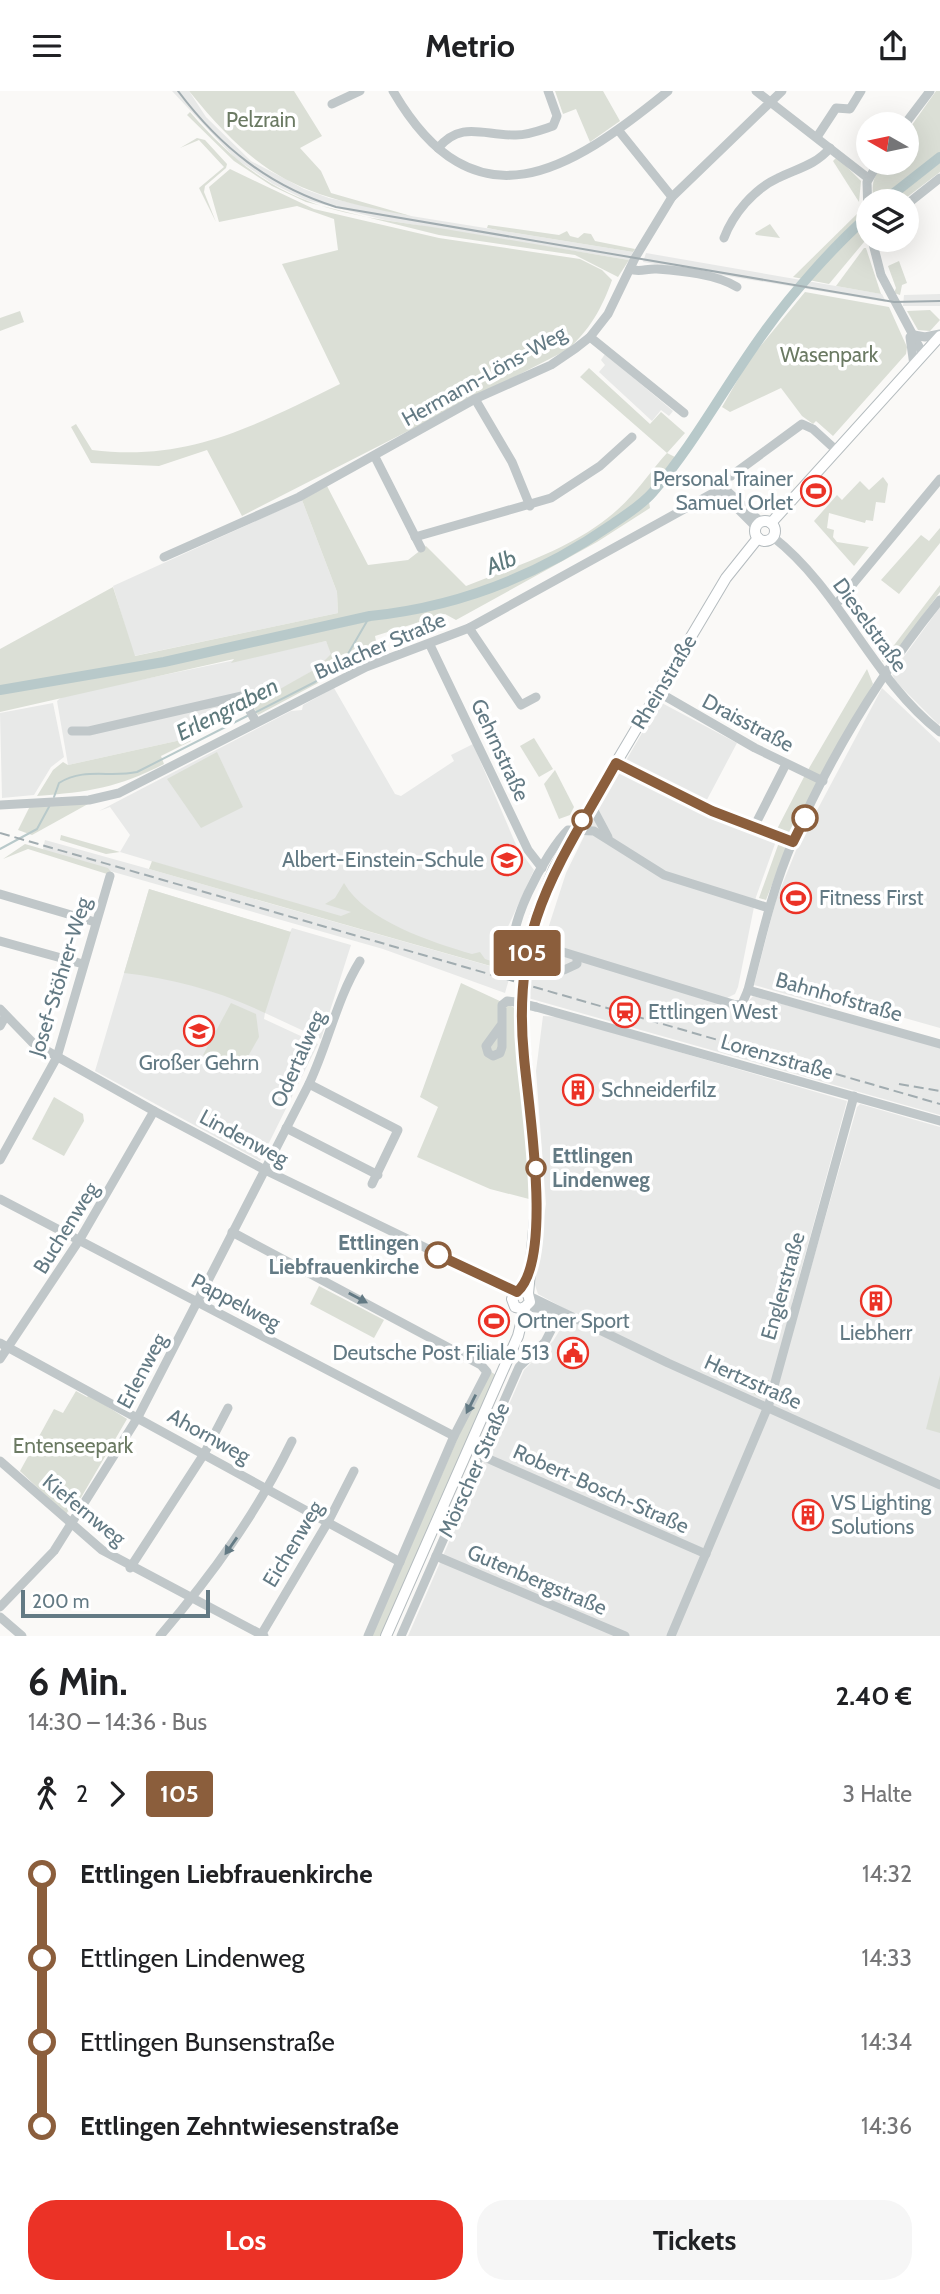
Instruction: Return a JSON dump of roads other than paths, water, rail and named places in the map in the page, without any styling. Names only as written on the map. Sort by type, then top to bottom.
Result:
[{"type":"main road","name":"Rheinstraße","points":[[522,1018],[522,989],[533,926],[554,869],[726,578],[761,527],[836,450],[940,335]]},
{"type":"main road","points":[[761,527],[764,541],[773,537]]},
{"type":"main road","name":"Mörscher Straße","points":[[386,1636],[511,1349],[530,1270],[537,1208],[536,1174],[522,1018]]},
{"type":"street","points":[[332,104],[360,91]]},
{"type":"street","points":[[393,91],[425,136],[458,162],[480,171],[520,176],[566,163],[619,131],[668,91]]},
{"type":"street","points":[[757,91],[868,178]]},
{"type":"street","name":"Hermann-Löns-Weg","points":[[164,557],[302,496],[475,399],[551,365],[590,337],[608,314],[630,269],[672,197],[782,91]]},
{"type":"street","points":[[817,137],[836,108],[850,109],[861,91]]},
{"type":"street","points":[[914,112],[930,91]]},
{"type":"street","points":[[438,148],[448,136],[466,130],[518,135],[553,125],[557,116],[549,94]]},
{"type":"street","points":[[619,131],[672,197]]},
{"type":"street","points":[[724,238],[746,201],[776,178],[803,168],[830,148]]},
{"type":"street","points":[[868,189],[870,175]]},
{"type":"street","points":[[919,194],[940,177]]},
{"type":"street","points":[[875,252],[881,275],[905,322],[914,347],[914,365]]},
{"type":"street","points":[[630,269],[637,272],[654,268],[725,280],[737,287]]},
{"type":"street","points":[[905,322],[923,354]]},
{"type":"street","points":[[914,335],[940,335]]},
{"type":"street","points":[[590,337],[684,413]]},
{"type":"street","points":[[475,399],[512,462],[530,506]]},
{"type":"street","points":[[731,476],[802,424],[813,429],[836,450]]},
{"type":"street","points":[[415,537],[530,506],[570,487],[600,466],[632,437]]},
{"type":"street","points":[[375,457],[421,548]]},
{"type":"street","points":[[838,601],[940,479]]},
{"type":"street","name":"Bulacher Straße","points":[[0,805],[99,799],[119,793],[253,716],[366,667],[469,628],[720,491],[732,493],[761,527]]},
{"type":"street","name":"Dieselstraße","points":[[773,537],[797,557],[821,586],[883,675],[907,702],[940,732]]},
{"type":"street","points":[[748,990],[769,908],[793,842],[823,781],[883,675],[940,600]]},
{"type":"street","points":[[469,628],[521,705],[536,698]]},
{"type":"street","name":"Gehrnstraße","points":[[430,645],[528,850],[542,868]]},
{"type":"street","name":"Draisstraße","points":[[658,692],[786,764],[823,781]]},
{"type":"street","points":[[72,731],[89,731],[242,696],[253,716]]},
{"type":"street","points":[[616,763],[712,811],[793,842]]},
{"type":"street","points":[[754,827],[786,764]]},
{"type":"street","points":[[591,805],[608,837]]},
{"type":"street","points":[[576,830],[594,831],[608,837],[635,859],[664,875],[769,908]]},
{"type":"street","name":"Rheinstraße","points":[[537,966],[519,961],[513,951],[513,931],[542,868],[565,831],[576,830]]},
{"type":"street","name":"Josef-Stöhrer-Weg","points":[[0,1160],[57,1057],[110,876]]},
{"type":"street","points":[[0,894],[95,922]]},
{"type":"street","points":[[0,941],[83,964]]},
{"type":"street","name":"Bahnhofstraße","points":[[537,966],[545,949],[736,1005],[743,1004],[748,990],[940,1044]]},
{"type":"street","points":[[537,966],[567,969],[577,964],[577,958]]},
{"type":"street","name":"Odertalweg","points":[[265,1170],[309,1084],[351,977],[360,961]]},
{"type":"street","name":"Lorenzstraße","points":[[502,1024],[502,1005],[507,1001],[516,1002],[940,1121]]},
{"type":"street","points":[[0,1026],[3,1013]]},
{"type":"street","name":"Lindenweg","points":[[3,1013],[33,1043],[154,1111],[522,1299]]},
{"type":"street","points":[[309,1084],[398,1130],[379,1175],[372,1184]]},
{"type":"street","name":"Englerstraße","points":[[671,1636],[767,1408],[854,1096]]},
{"type":"street","name":"Buchenweg","points":[[0,1359],[5,1345],[80,1239],[154,1111]]},
{"type":"street","points":[[286,1128],[379,1175]]},
{"type":"street","name":"Erlenweg","points":[[0,1607],[37,1571],[70,1525],[138,1417],[265,1170]]},
{"type":"street","name":"Pappelweg","points":[[0,1199],[198,1301],[343,1381],[454,1436]]},
{"type":"street","name":"Mörscher Straße","points":[[232,1232],[469,1359],[487,1372],[454,1436],[368,1636]]},
{"type":"street","name":"Hertzstraße","points":[[522,1299],[557,1311],[940,1485]]},
{"type":"street","name":"Mörscher Straße","points":[[401,1636],[519,1367],[545,1342],[557,1311]]},
{"type":"street","name":"Ahornweg","points":[[5,1345],[400,1562]]},
{"type":"street","points":[[130,1567],[204,1454],[228,1408]]},
{"type":"street","points":[[160,1636],[192,1599],[268,1489],[292,1441]]},
{"type":"street","name":"Robert-Bosch-Straße","points":[[482,1456],[706,1554]]},
{"type":"street","name":"Kiefernweg","points":[[0,1461],[70,1525],[130,1567],[262,1635]]},
{"type":"street","name":"Eichenweg","points":[[262,1635],[328,1522],[354,1471]]},
{"type":"street","name":"Gutenbergstraße","points":[[436,1556],[625,1636]]},
{"type":"street","points":[[0,1616],[22,1636]]},
{"type":"waterway","name":"Alb","points":[[899,189],[940,157]]},
{"type":"waterway","name":"Alb","points":[[0,690],[164,662],[370,616],[434,605],[496,586],[555,559],[627,514],[653,492],[683,453],[776,316],[827,256],[856,227]]},
{"type":"waterway","name":"Erlengraben","points":[[254,713],[315,682],[345,659],[370,616]]},
{"type":"waterway","name":"Erlengraben","points":[[54,797],[59,783],[68,778],[88,774],[137,772],[249,715]]},
{"type":"waterway","points":[[0,849],[37,829],[50,805]]},
{"type":"tram line","points":[[178,91],[211,130],[248,162],[289,188],[336,207],[894,302],[940,301]]},
{"type":"railway","points":[[0,833],[940,1104]]},
{"type":"railway","points":[[899,1084],[940,1091]]},
{"type":"place","name":"Personal Trainer Samuel Orlet","points":[[816,491]]},
{"type":"place","name":"Albert-Einstein-Schule","points":[[507,860]]},
{"type":"place","name":"Fitness First","points":[[796,898]]},
{"type":"place","name":"Ettlingen West","points":[[625,1012]]},
{"type":"place","name":"Großer Gehrn","points":[[199,1031]]},
{"type":"place","name":"Schneiderfilz","points":[[578,1090]]},
{"type":"place","name":"Ettlingen Lindenweg","points":[[536,1168]]},
{"type":"place","name":"Ettlingen Liebfrauenkirche","points":[[438,1255]]},
{"type":"place","name":"Liebherr","points":[[876,1301]]},
{"type":"place","name":"Ortner Sport","points":[[494,1321]]},
{"type":"place","name":"Deutsche Post Filiale 513","points":[[573,1353]]},
{"type":"place","name":"VS Lighting Solutions","points":[[808,1515]]},
{"type":"park label","name":"Pelzrain","points":[[261,120]]},
{"type":"park label","name":"Wasenpark","points":[[829,355]]},
{"type":"park label","name":"Entenseepark","points":[[73,1446]]}]
